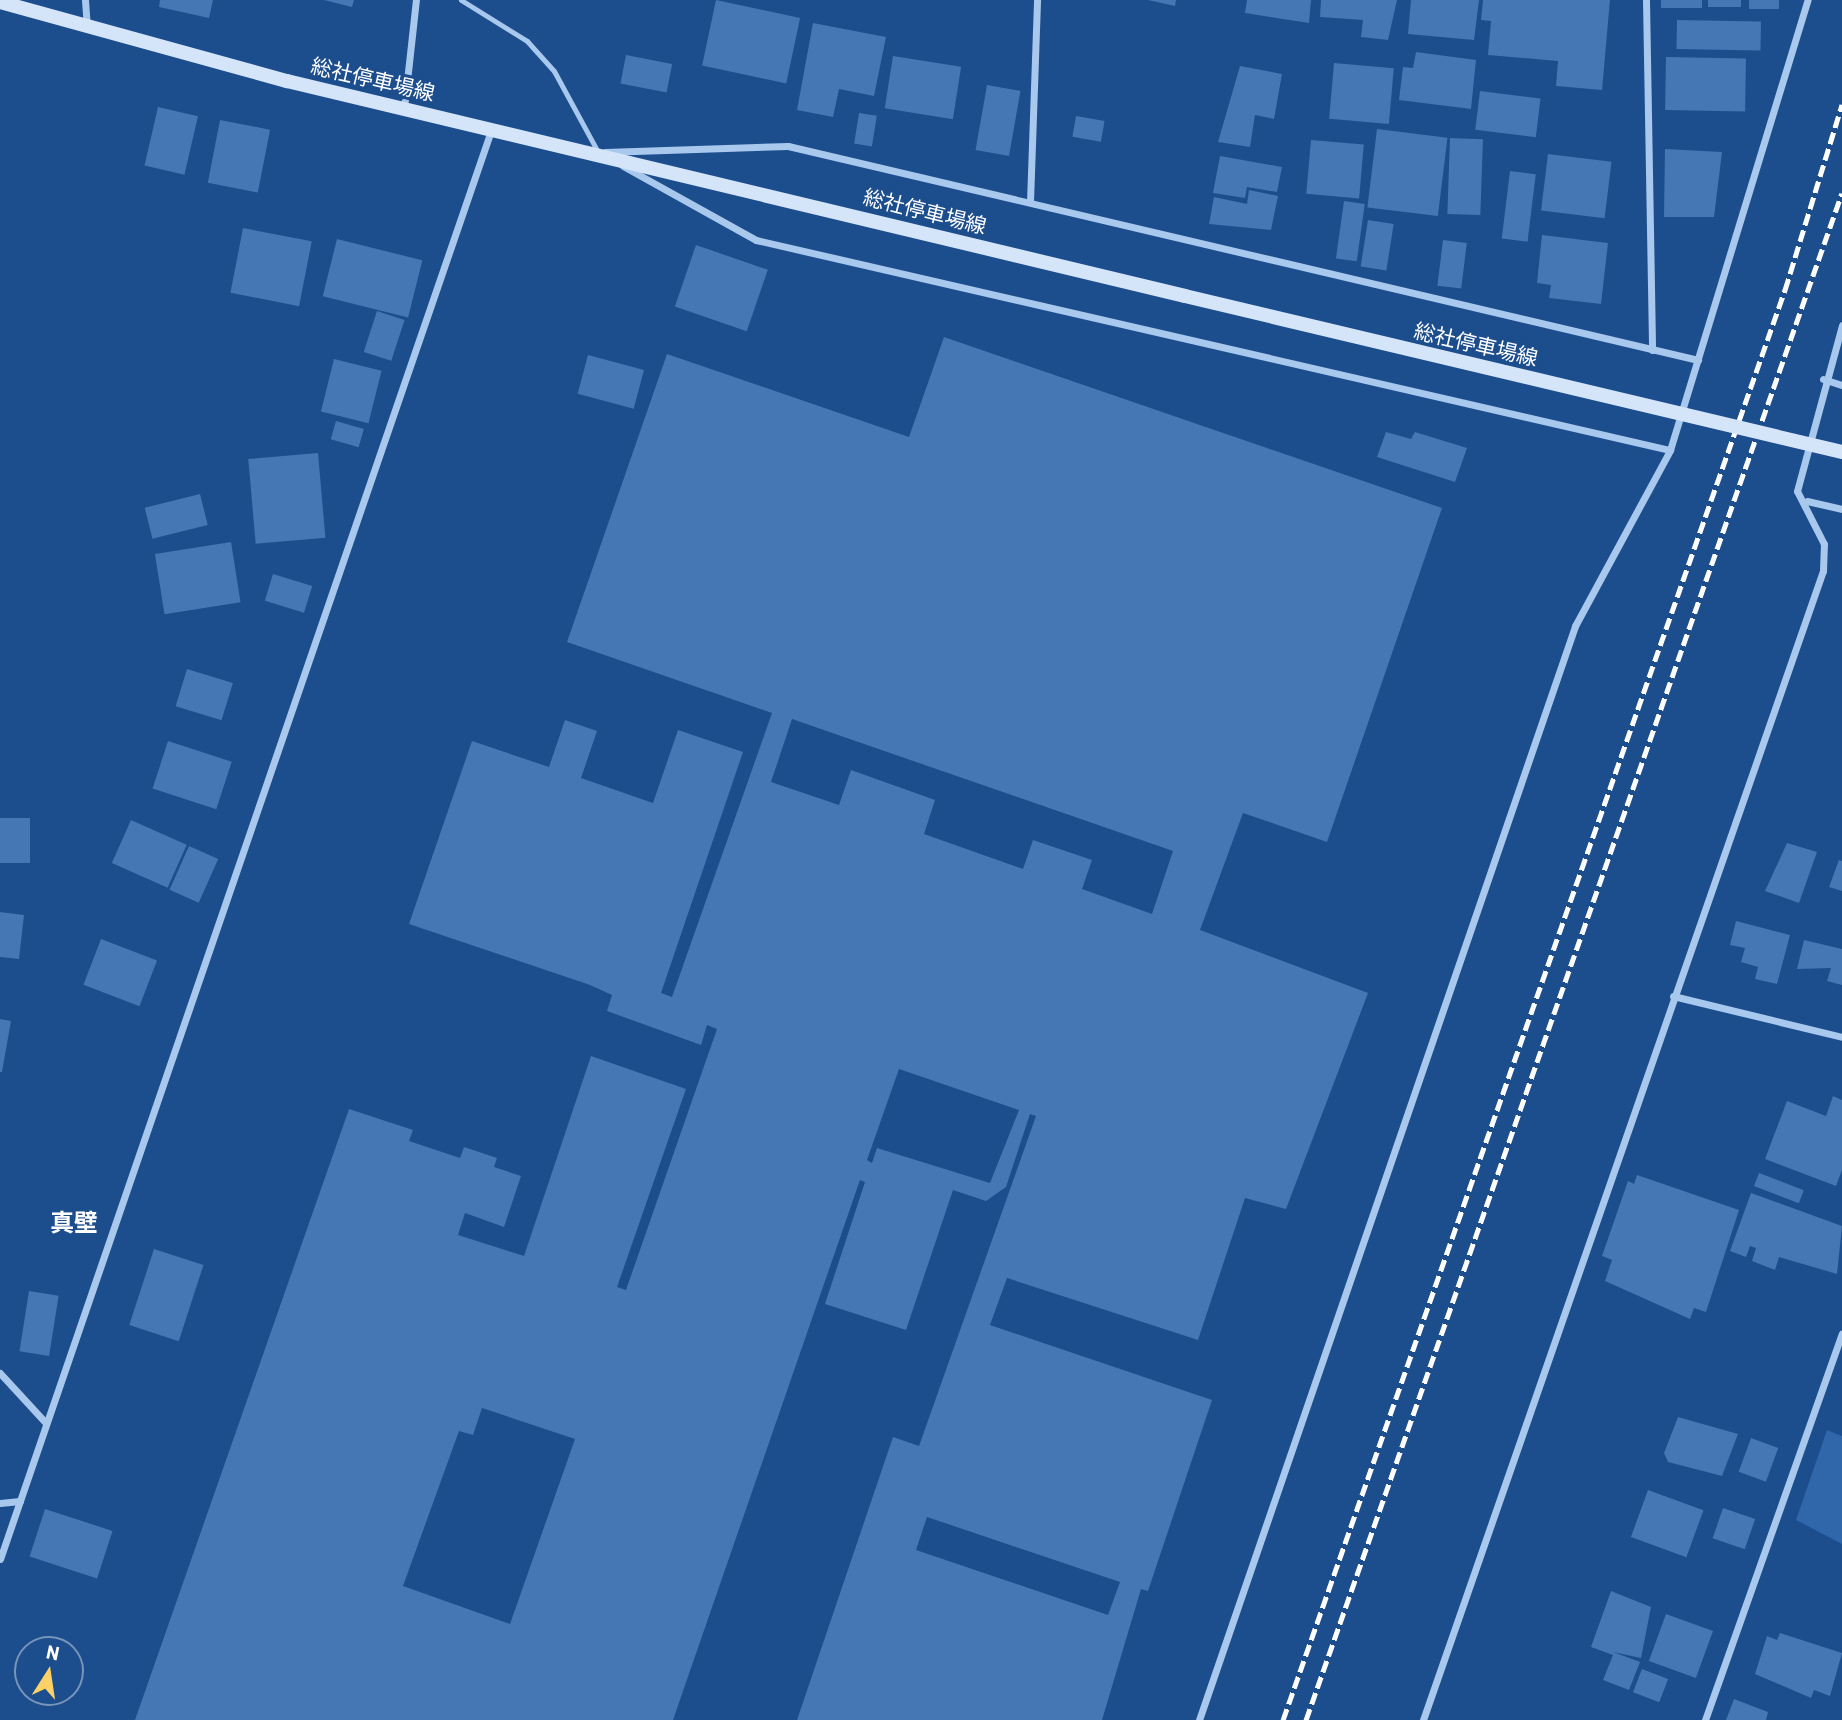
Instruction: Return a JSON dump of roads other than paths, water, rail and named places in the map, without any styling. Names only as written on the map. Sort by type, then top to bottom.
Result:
[{"type":"main road","name":"総社停車場線","points":[[0,2],[87,27],[404,108],[598,152],[1185,296],[1842,452]]},
{"type":"street","points":[[85,0],[87,27]]},
{"type":"street","points":[[404,108],[416,0]]},
{"type":"street","points":[[1030,202],[1037,0]]},
{"type":"street","points":[[1646,0],[1652,350]]},
{"type":"street","points":[[1199,1720],[1575,625],[1670,450],[1808,0]]},
{"type":"street","points":[[0,1559],[492,128]]},
{"type":"street","points":[[598,152],[788,146],[1698,360]]},
{"type":"street","points":[[598,152],[756,240],[1670,450]]},
{"type":"street","points":[[1423,1720],[1823,571],[1824,544],[1807,501],[1797,491],[1823,379],[1842,325]]},
{"type":"street","points":[[1823,379],[1842,384]]},
{"type":"street","points":[[1807,501],[1842,509]]},
{"type":"street","points":[[1673,996],[1842,1037]]},
{"type":"street","points":[[1705,1720],[1842,1334]]},
{"type":"street","points":[[0,1373],[46,1423]]},
{"type":"street","points":[[0,1503],[20,1501]]},
{"type":"lane","points":[[461,0],[527,41],[554,71],[598,152]]},
{"type":"railway","points":[[1283,1720],[1785,290],[1842,105]]},
{"type":"railway","points":[[1306,1720],[1842,193]]},
{"type":"district","name":"真壁","points":[[74,1222]]}]
